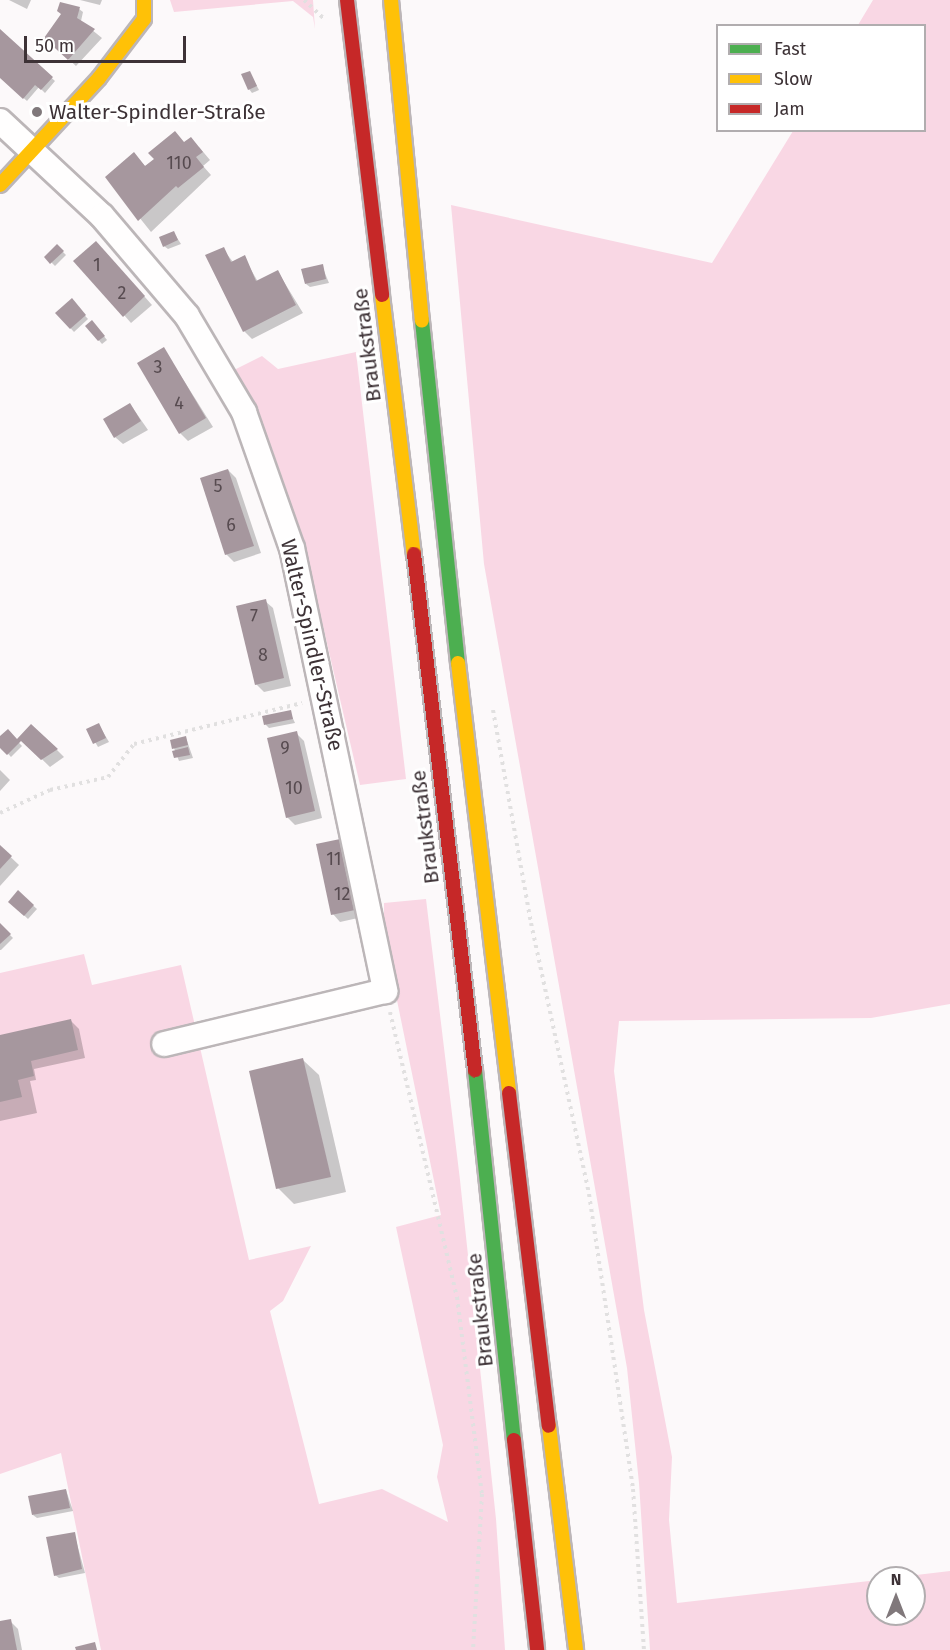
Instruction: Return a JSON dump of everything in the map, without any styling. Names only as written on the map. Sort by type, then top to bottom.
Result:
[{"type":"main road","points":[[0,185],[99,78],[144,19],[144,0]]},
{"type":"main road","name":"Braukstraße","points":[[347,0],[464,979],[537,1650]]},
{"type":"main road","points":[[391,0],[443,537],[576,1650]]},
{"type":"street","name":"Walter-Spindler-Straße","points":[[0,121],[102,216],[187,316],[244,412],[292,548],[326,697],[385,991]]},
{"type":"street","points":[[164,1044],[385,991]]},
{"type":"path","points":[[0,813],[50,790],[108,777],[134,744],[326,697]]},
{"type":"path","points":[[492,704],[531,923],[589,1194],[633,1489],[644,1650]]},
{"type":"path","points":[[385,991],[457,1298],[482,1494],[473,1650]]},
{"type":"shaded area","points":[[170,0],[313,0],[315,29],[313,17],[293,1],[174,12]]},
{"type":"shaded area","points":[[873,0],[950,0],[950,1004],[871,1018],[619,1021],[614,1071],[644,1310],[672,1457],[669,1520],[677,1603],[866,1581],[866,1626],[926,1626],[926,1574],[950,1571],[950,1650],[650,1650],[639,1483],[627,1368],[484,564],[451,205],[712,263],[792,132],[926,132],[926,24],[859,24]]},
{"type":"shaded area","points":[[356,352],[406,779],[360,785],[302,536],[271,446],[234,370],[262,356],[278,369]]},
{"type":"shaded area","points":[[426,899],[460,1180],[496,1519],[505,1650],[101,1650],[61,1453],[0,1474],[0,973],[84,954],[92,985],[181,965],[249,1260],[311,1246],[283,1301],[270,1311],[319,1504],[382,1489],[448,1522],[437,1477],[443,1445],[396,1227],[441,1215],[384,937],[384,903]]},
{"type":"building","points":[[60,2],[80,7],[77,18],[95,29],[68,60],[44,38],[61,14],[57,11]]},
{"type":"building","points":[[0,29],[53,77],[41,90],[35,85],[23,99],[0,78]]},
{"type":"building","points":[[250,71],[257,86],[248,90],[241,74]]},
{"type":"building","points":[[175,131],[184,142],[191,137],[203,152],[196,157],[204,167],[178,188],[176,186],[138,221],[105,177],[134,152],[145,166],[154,159],[148,153]]},
{"type":"building","points":[[174,231],[178,240],[163,247],[159,237]]},
{"type":"building","points":[[96,241],[145,296],[123,317],[73,261]]},
{"type":"building","points":[[57,244],[64,251],[50,264],[44,257]]},
{"type":"building","points":[[224,247],[231,262],[245,255],[256,281],[278,270],[296,305],[243,332],[205,255]]},
{"type":"building","points":[[323,264],[326,279],[305,284],[301,269]]},
{"type":"building","points":[[72,298],[86,315],[70,329],[55,313]]},
{"type":"building","points":[[92,320],[105,336],[98,341],[85,326]]},
{"type":"building","points":[[164,347],[206,418],[179,434],[137,363]]},
{"type":"building","points":[[130,403],[141,421],[114,438],[103,419]]},
{"type":"building","points":[[228,469],[254,546],[225,555],[200,478]]},
{"type":"building","points":[[266,599],[284,678],[255,685],[236,606]]},
{"type":"building","points":[[291,710],[293,719],[264,725],[262,716]]},
{"type":"building","points":[[99,723],[106,738],[93,744],[86,729]]},
{"type":"building","points":[[31,724],[58,749],[41,760],[21,741],[7,755],[0,748],[0,736],[8,729],[17,739]]},
{"type":"building","points":[[297,731],[315,811],[286,818],[267,738]]},
{"type":"building","points":[[186,736],[188,745],[172,749],[170,740]]},
{"type":"building","points":[[188,747],[190,755],[174,758],[172,751]]},
{"type":"building","points":[[345,838],[360,909],[331,915],[316,844]]},
{"type":"building","points":[[0,845],[12,856],[0,869]]},
{"type":"building","points":[[18,890],[34,905],[24,916],[8,902]]},
{"type":"building","points":[[0,923],[11,934],[0,944]]},
{"type":"building","points":[[71,1019],[78,1050],[31,1061],[34,1076],[18,1080],[22,1097],[0,1102],[0,1035]]},
{"type":"building","points":[[303,1058],[331,1177],[276,1189],[249,1071]]},
{"type":"building","points":[[66,1489],[70,1508],[32,1515],[28,1496]]},
{"type":"building","points":[[75,1532],[82,1569],[54,1576],[46,1537]]},
{"type":"building","points":[[11,1619],[17,1650],[0,1650],[0,1621]]},
{"type":"building","points":[[95,1642],[97,1650],[76,1650],[75,1647]]},
{"type":"traffic: fast","points":[[422,321],[458,663]]},
{"type":"traffic: fast","points":[[475,1070],[514,1440]]},
{"type":"traffic: slow","points":[[0,185],[99,78],[144,19],[144,0]]},
{"type":"traffic: slow","points":[[391,0],[422,321]]},
{"type":"traffic: slow","points":[[382,295],[414,554]]},
{"type":"traffic: slow","points":[[458,663],[509,1093]]},
{"type":"traffic: slow","points":[[549,1426],[576,1650]]},
{"type":"traffic: jam","points":[[347,0],[382,295]]},
{"type":"traffic: jam","points":[[414,554],[475,1070]]},
{"type":"traffic: jam","points":[[509,1093],[549,1426]]},
{"type":"traffic: jam","points":[[514,1440],[537,1650]]},
{"type":"place","name":"Walter-Spindler-Straße","points":[[37,112]]}]
